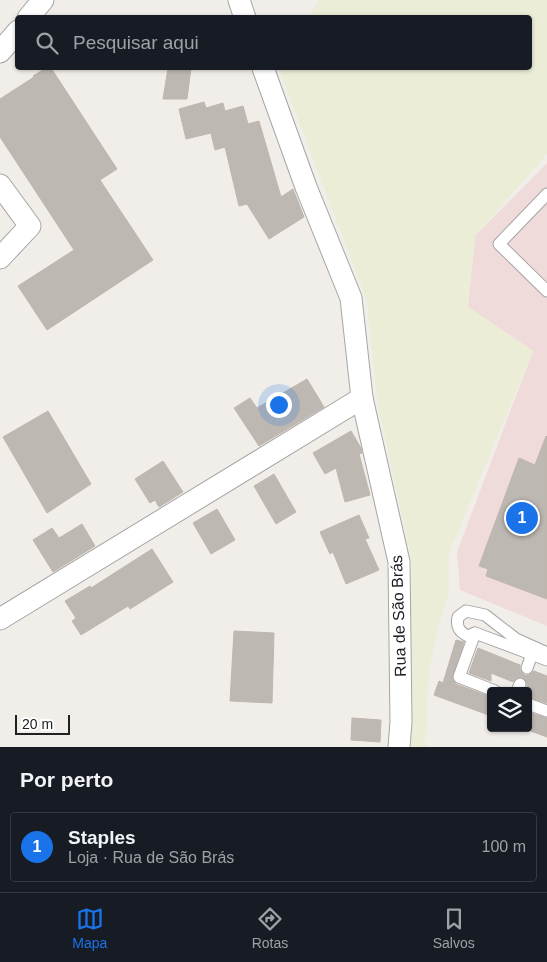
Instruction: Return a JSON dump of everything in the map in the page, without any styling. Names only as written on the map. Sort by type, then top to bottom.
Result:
[{"type":"street","points":[[30,15],[43,0]]},
{"type":"street","points":[[239,0],[244,15]]},
{"type":"street","points":[[0,52],[15,34]]},
{"type":"street","name":"Rua de São Brás","points":[[264,70],[306,187],[351,298],[362,398],[399,562],[401,722],[399,747]]},
{"type":"street","points":[[0,185],[30,226],[0,258]]},
{"type":"street","points":[[0,619],[362,398]]},
{"type":"lane","points":[[547,194],[500,244],[547,291]]},
{"type":"lane","points":[[547,653],[516,639],[484,615],[466,611],[458,617],[457,625],[461,633],[468,636],[475,633],[547,660]]},
{"type":"lane","points":[[475,633],[459,677],[487,688]]},
{"type":"lane","points":[[526,668],[532,654]]},
{"type":"lane","points":[[532,705],[547,711]]},
{"type":"shaded area","points":[[547,163],[547,626],[460,590],[457,552],[533,351],[468,307],[475,236]]},
{"type":"green space","points":[[319,0],[547,0],[547,154],[475,236],[468,307],[533,351],[449,553],[449,592],[429,670],[425,744],[432,747],[408,747],[412,562],[377,400],[367,301],[279,70],[532,70],[532,15],[310,15]]},
{"type":"building","points":[[43,70],[52,70],[117,169],[100,180],[153,260],[47,330],[18,286],[74,250],[0,137],[0,99]]},
{"type":"building","points":[[168,70],[191,70],[187,99],[163,99]]},
{"type":"building","points":[[204,102],[206,108],[223,103],[225,111],[243,106],[248,124],[259,121],[281,197],[293,189],[304,217],[269,239],[247,204],[239,206],[225,147],[215,150],[211,133],[186,139],[179,109]]},
{"type":"building","points":[[307,379],[324,407],[259,446],[234,408],[250,398],[257,408]]},
{"type":"building","points":[[48,411],[91,484],[47,513],[3,437]]},
{"type":"building","points":[[351,431],[361,448],[362,453],[359,454],[370,495],[345,502],[336,468],[325,474],[313,453]]},
{"type":"building","points":[[546,436],[547,599],[486,576],[488,569],[479,566],[519,458],[535,465]]},
{"type":"building","points":[[163,461],[183,492],[159,507],[155,500],[150,503],[135,479]]},
{"type":"building","points":[[274,474],[296,512],[276,524],[254,486]]},
{"type":"building","points":[[217,509],[235,540],[211,554],[193,523]]},
{"type":"building","points":[[359,515],[369,538],[365,539],[379,570],[346,584],[333,552],[330,554],[320,532]]},
{"type":"building","points":[[82,524],[95,546],[53,572],[33,540],[52,528],[59,538]]},
{"type":"building","points":[[152,549],[173,582],[130,609],[128,606],[81,635],[72,621],[76,618],[65,601],[90,586],[91,588]]},
{"type":"building","points":[[234,631],[274,633],[272,703],[230,701]]},
{"type":"building","points":[[456,640],[464,642],[452,679],[456,684],[487,696],[487,715],[434,695],[439,681],[443,683]]},
{"type":"building","points":[[478,648],[520,665],[520,670],[524,675],[529,675],[534,671],[547,676],[547,703],[532,698],[532,687],[527,687],[527,683],[522,677],[516,678],[513,682],[491,673],[491,681],[469,673]]},
{"type":"building","points":[[532,713],[547,718],[547,737],[532,731]]},
{"type":"building","points":[[352,718],[381,720],[380,742],[351,740]]},
{"type":"place","name":"Staples","points":[[522,518]]}]
